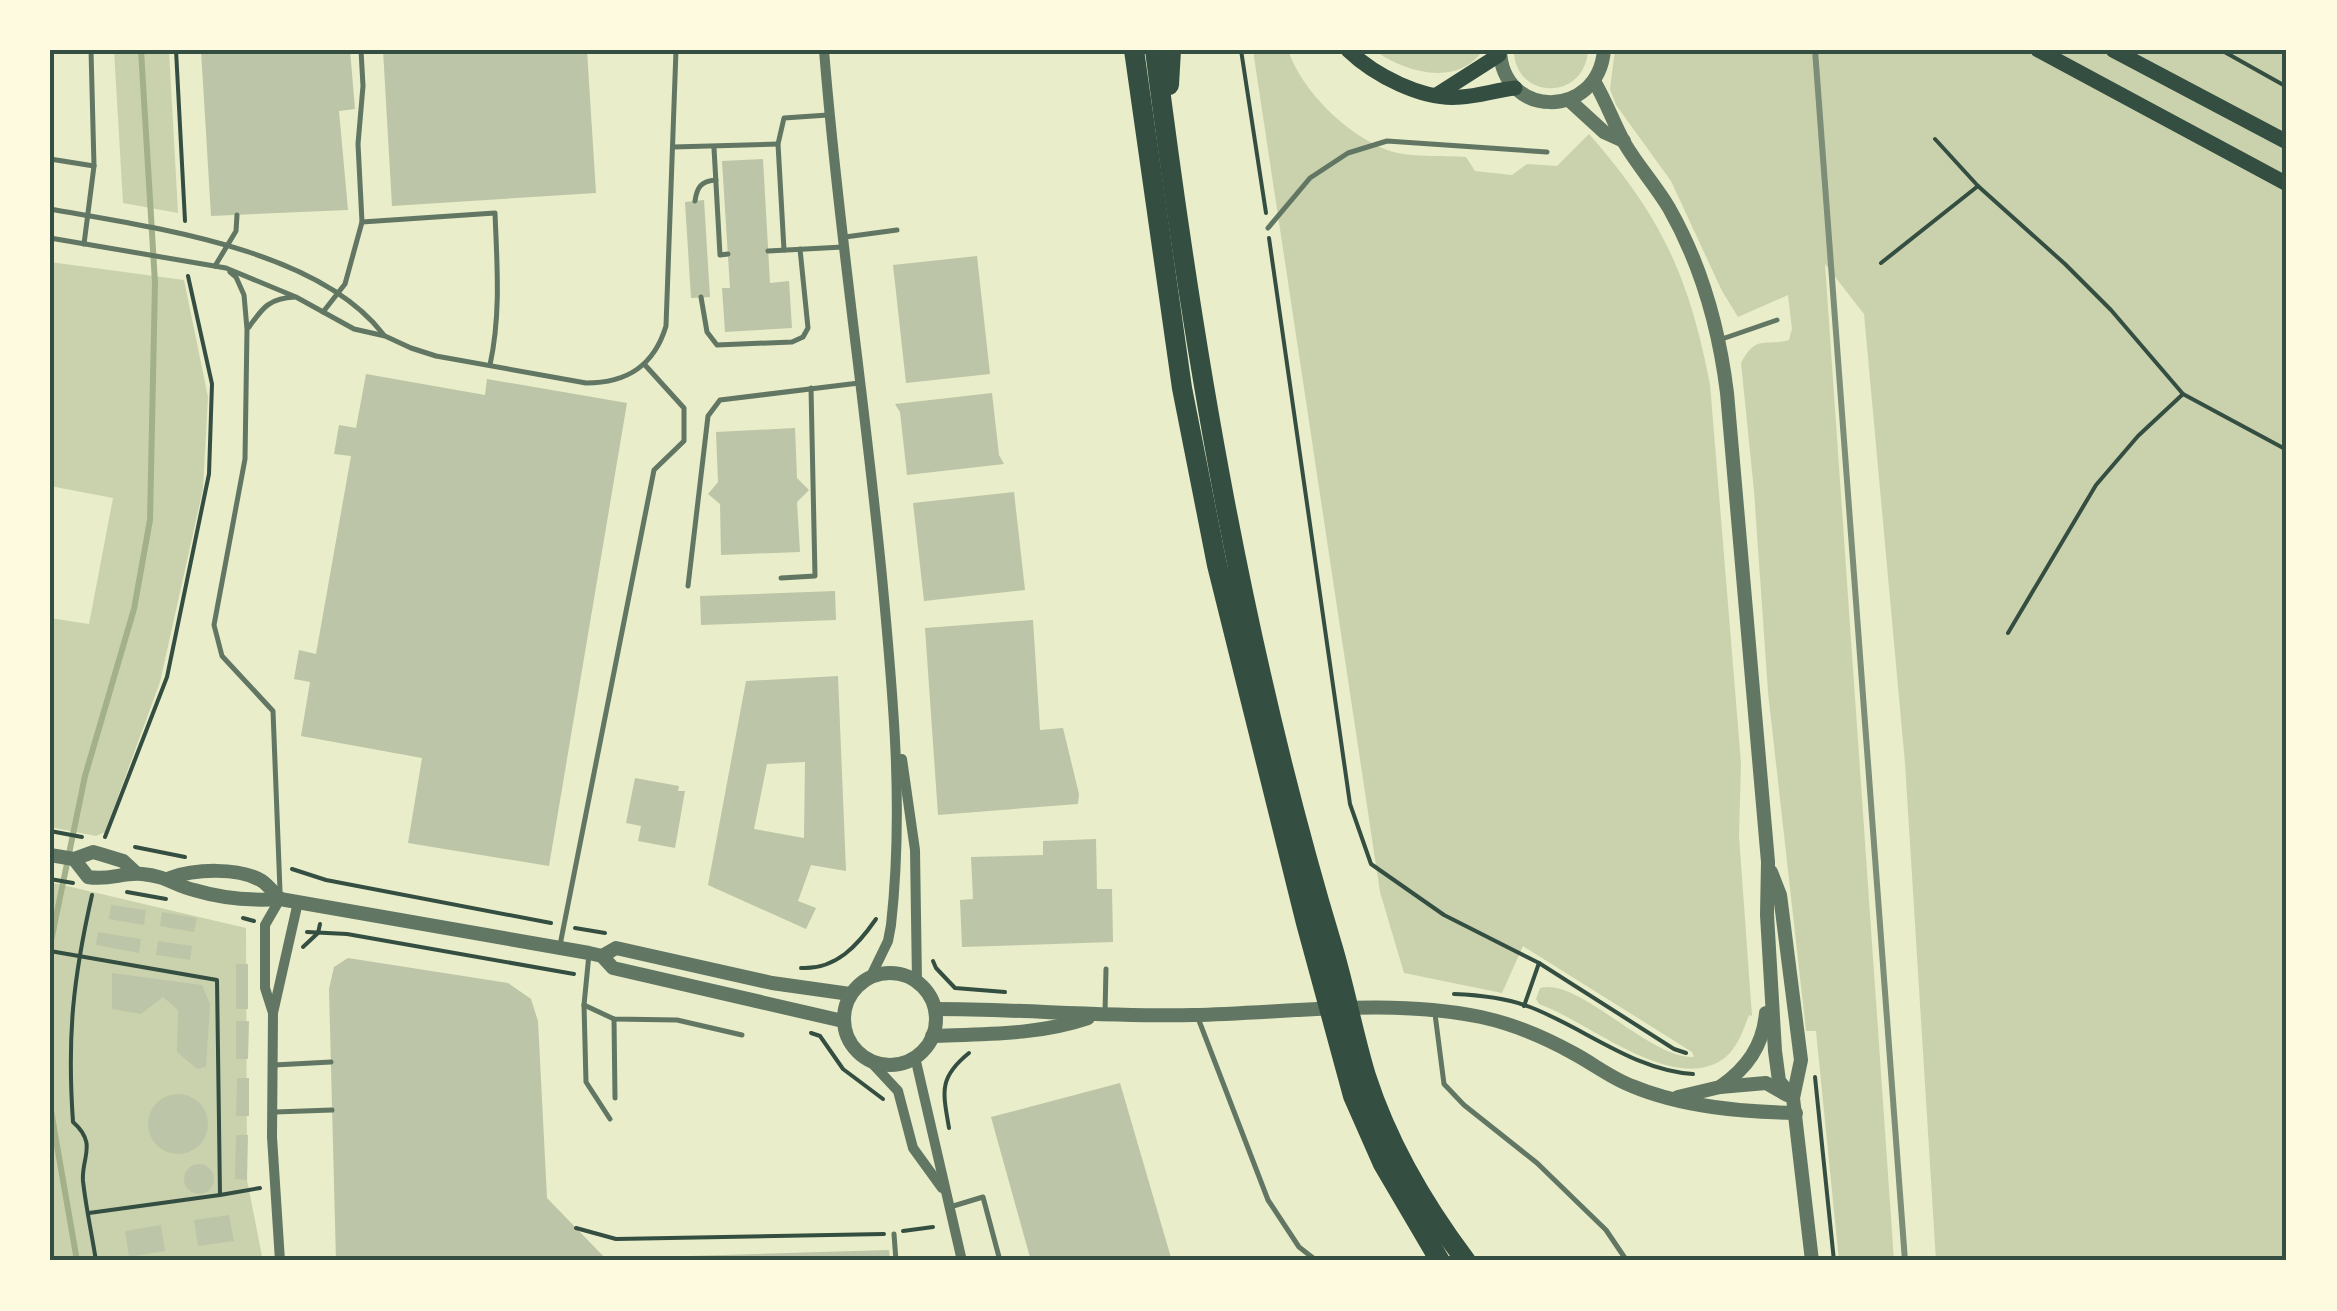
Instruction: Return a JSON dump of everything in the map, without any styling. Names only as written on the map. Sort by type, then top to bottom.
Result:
[{"type":"highway","points":[[1134,50],[1168,304],[1217,565],[1306,923],[1329,964]]},
{"type":"highway","points":[[1155,50],[1207,408],[1238,576],[1352,1057],[1394,1148],[1436,1221],[1466,1261]]},
{"type":"highway","points":[[1166,137],[1171,50]]},
{"type":"highway","points":[[1352,1057],[1353,1096],[1383,1164],[1440,1261]]},
{"type":"main road","points":[[1348,50],[1390,80],[1438,94],[1460,98],[1514,88]]},
{"type":"main road","points":[[2038,50],[2287,184]]},
{"type":"main road","points":[[2113,50],[2287,142]]},
{"type":"main road","points":[[1438,94],[1500,53]]},
{"type":"street","points":[[824,50],[892,685],[915,850],[918,982]]},
{"type":"street","points":[[1500,53],[1504,73],[1514,88],[1547,103],[1582,94],[1594,81],[1604,50]]},
{"type":"street","points":[[1594,81],[1624,141],[1686,240],[1702,276],[1719,340],[1768,862],[1766,915],[1779,1081],[1795,1106]]},
{"type":"street","points":[[1569,100],[1604,132],[1624,141]]},
{"type":"street","points":[[892,685],[898,798],[895,889],[888,941],[871,976],[850,994],[843,1021],[851,1045],[898,1091],[913,1148],[943,1188]]},
{"type":"street","points":[[74,860],[97,847],[136,873]]},
{"type":"street","points":[[50,855],[74,860],[91,878],[120,878],[136,873],[170,878],[192,890],[259,901],[280,899],[596,954],[616,948],[772,984],[850,994]]},
{"type":"street","points":[[1768,862],[1780,895],[1801,1060],[1795,1106],[1812,1261]]},
{"type":"street","points":[[170,878],[190,871],[222,872],[261,880],[280,899]]},
{"type":"street","points":[[273,1013],[265,988],[265,924],[280,899]]},
{"type":"street","points":[[280,1261],[274,1186],[273,1013],[298,902]]},
{"type":"street","points":[[596,954],[613,968],[843,1021]]},
{"type":"street","points":[[1720,1087],[1746,1065],[1759,1044],[1770,967]]},
{"type":"street","points":[[870,1062],[894,1066],[916,1058],[932,1036],[935,1009],[918,982],[895,973],[871,976]]},
{"type":"street","points":[[935,1009],[1034,1009],[1099,1016],[1434,1011],[1516,1026],[1569,1050],[1629,1085],[1673,1098],[1725,1109],[1795,1106]]},
{"type":"street","points":[[932,1036],[1032,1032],[1099,1016]]},
{"type":"street","points":[[916,1058],[962,1261]]},
{"type":"street","points":[[1673,1098],[1720,1087],[1766,1083],[1795,1106]]},
{"type":"lane","points":[[84,244],[94,166],[91,50]]},
{"type":"lane","points":[[323,312],[345,284],[362,222],[358,144],[363,86],[361,50]]},
{"type":"lane","points":[[50,238],[226,268],[296,297],[354,329],[436,356],[596,383],[630,376],[655,354],[669,310],[676,50]]},
{"type":"lane","points":[[784,250],[778,144],[784,118],[829,115]]},
{"type":"lane","points":[[1268,228],[1310,178],[1348,153],[1387,141],[1547,152]]},
{"type":"lane","points":[[673,147],[778,144]]},
{"type":"lane","points":[[714,148],[720,254],[728,254]]},
{"type":"lane","points":[[50,159],[94,166]]},
{"type":"lane","points":[[695,201],[702,183],[716,180]]},
{"type":"lane","points":[[50,209],[228,245],[311,279],[337,294],[372,320],[384,336]]},
{"type":"lane","points":[[362,222],[495,213],[498,317],[490,366]]},
{"type":"lane","points":[[216,266],[236,231],[237,215]]},
{"type":"lane","points":[[768,252],[897,230]]},
{"type":"lane","points":[[701,298],[707,332],[717,345],[792,342],[803,337],[808,328],[800,249]]},
{"type":"lane","points":[[226,268],[236,277],[244,295],[248,329],[246,459],[214,625],[222,656],[274,711],[280,899]]},
{"type":"lane","points":[[248,329],[266,304],[276,298],[296,297]]},
{"type":"lane","points":[[1719,340],[1777,320]]},
{"type":"lane","points":[[560,947],[654,470],[684,441],[684,408],[645,365]]},
{"type":"lane","points":[[688,586],[708,416],[720,400],[859,384]]},
{"type":"lane","points":[[781,578],[816,576],[811,388]]},
{"type":"lane","points":[[596,954],[587,976],[584,1005],[586,1082],[610,1120]]},
{"type":"lane","points":[[1099,1016],[1106,969]]},
{"type":"lane","points":[[584,1005],[614,1019],[677,1020],[742,1034]]},
{"type":"lane","points":[[1434,1011],[1444,1084],[1464,1106],[1572,1197],[1606,1230],[1627,1261]]},
{"type":"lane","points":[[1196,1015],[1268,1200],[1299,1247],[1318,1261]]},
{"type":"lane","points":[[614,1019],[615,1098]]},
{"type":"lane","points":[[273,1066],[331,1062]]},
{"type":"lane","points":[[272,1112],[332,1110]]},
{"type":"lane","points":[[948,1208],[983,1197],[999,1256]]},
{"type":"lane","points":[[894,1234],[896,1261]]},
{"type":"path","points":[[176,50],[182,234]]},
{"type":"path","points":[[1241,50],[1350,804],[1371,864],[1444,915],[1539,963],[1674,1050],[1686,1052]]},
{"type":"path","points":[[2221,50],[2287,87]]},
{"type":"path","points":[[1935,140],[1978,186],[2100,298],[2184,394],[2287,450]]},
{"type":"path","points":[[1881,263],[1978,186]]},
{"type":"path","points":[[97,847],[167,677],[210,474],[212,384],[185,263]]},
{"type":"path","points":[[2008,634],[2096,485],[2138,436],[2184,394]]},
{"type":"path","points":[[52,832],[97,847],[187,857]]},
{"type":"path","points":[[280,867],[326,880],[621,936]]},
{"type":"path","points":[[91,878],[70,1022],[70,1086],[73,1122],[82,1130],[88,1158],[82,1176],[96,1261]]},
{"type":"path","points":[[795,968],[813,969],[848,955],[876,920],[878,908]]},
{"type":"path","points":[[318,933],[347,934],[587,976]]},
{"type":"path","points":[[50,950],[217,980],[220,1196]]},
{"type":"path","points":[[1516,1026],[1539,963]]},
{"type":"path","points":[[801,1030],[820,1036],[843,1069],[888,1104]]},
{"type":"path","points":[[950,1139],[943,1092],[946,1076],[968,1053]]},
{"type":"path","points":[[89,1213],[274,1186]]},
{"type":"path","points":[[576,1228],[616,1239],[894,1234],[933,1227]]},
{"type":"green space","points":[[114,50],[169,50],[178,213],[123,203]]},
{"type":"green space","points":[[1253,50],[1288,50],[1304,81],[1327,109],[1356,133],[1396,153],[1466,157],[1475,171],[1512,175],[1527,164],[1557,166],[1589,134],[1636,193],[1669,250],[1692,311],[1710,384],[1741,763],[1739,836],[1752,1016],[1749,1015],[1735,1047],[1720,1061],[1700,1068],[1653,1061],[1539,1004],[1536,999],[1540,988],[1574,994],[1656,1046],[1694,1057],[1692,1052],[1523,946],[1502,993],[1404,973],[1380,892]]},
{"type":"green space","points":[[1374,50],[1483,50],[1459,69],[1430,72],[1400,65]]},
{"type":"green space","points":[[1514,50],[1588,50],[1584,67],[1575,79],[1550,88],[1525,78],[1517,66]]},
{"type":"green space","points":[[1615,50],[2287,50],[2287,1261],[1936,1261],[1905,763],[1864,314],[1825,264],[1894,1261],[1839,1261],[1816,1031],[1806,1031],[1768,692],[1741,363],[1756,345],[1789,340],[1792,329],[1788,295],[1738,317],[1671,181],[1616,105],[1610,89]]},
{"type":"green space","points":[[50,262],[184,280],[208,397],[203,489],[160,682],[105,832],[96,836],[50,827],[50,618],[89,624],[113,498],[50,486]]},
{"type":"green space","points":[[50,882],[246,928],[247,1180],[263,1261],[50,1261]]},
{"type":"building","points":[[201,50],[350,50],[355,109],[339,111],[348,210],[211,216]]},
{"type":"building","points":[[383,50],[587,50],[596,193],[392,206]]},
{"type":"building","points":[[763,159],[770,283],[789,281],[792,328],[725,332],[722,288],[730,288],[722,161]]},
{"type":"building","points":[[704,200],[710,297],[691,298],[685,202]]},
{"type":"building","points":[[977,256],[990,374],[906,383],[893,265]]},
{"type":"building","points":[[366,374],[485,395],[487,379],[627,403],[549,866],[408,843],[422,758],[301,736],[310,682],[294,679],[299,650],[316,654],[351,456],[334,454],[339,425],[356,428]]},
{"type":"building","points":[[992,393],[999,455],[1004,464],[907,475],[900,412],[895,404]]},
{"type":"building","points":[[795,428],[797,478],[809,490],[797,502],[800,552],[721,555],[720,504],[708,494],[718,482],[716,432]]},
{"type":"building","points":[[1014,492],[1025,590],[924,601],[913,503]]},
{"type":"building","points":[[835,591],[836,620],[701,625],[700,596]]},
{"type":"building","points":[[1033,620],[1040,730],[1063,728],[1078,804],[938,815],[925,628]]},
{"type":"building","points":[[838,676],[846,871],[811,865],[798,901],[816,908],[806,929],[708,885],[746,681]],"holes":[[[805,762],[804,838],[754,829],[767,764]]]},
{"type":"building","points":[[635,778],[679,786],[678,791],[685,791],[675,848],[638,841],[641,826],[626,823]]},
{"type":"building","points":[[1096,839],[1097,889],[1112,889],[1113,942],[962,947],[960,900],[973,899],[971,857],[1043,855],[1043,841]]},
{"type":"building","points":[[111,905],[146,910],[144,925],[109,919]]},
{"type":"building","points":[[162,912],[197,918],[194,932],[160,926]]},
{"type":"building","points":[[98,932],[141,939],[139,953],[96,945]]},
{"type":"building","points":[[158,941],[192,946],[190,960],[156,955]]},
{"type":"building","points":[[348,958],[508,983],[531,999],[538,1021],[547,1198],[608,1261],[336,1261],[329,989],[334,967]]},
{"type":"building","points":[[236,964],[248,964],[248,1009],[236,1009]]},
{"type":"building","points":[[112,973],[202,985],[210,1004],[206,1067],[197,1069],[177,1052],[178,1010],[163,997],[141,1014],[112,1009]]},
{"type":"building","points":[[236,1021],[249,1021],[248,1059],[236,1059]]},
{"type":"building","points":[[237,1078],[249,1078],[249,1116],[236,1116]]},
{"type":"building","points":[[1120,1083],[1172,1261],[1031,1261],[991,1117]]},
{"type":"building","points":[[178,1094],[199,1103],[208,1124],[199,1145],[178,1154],[157,1145],[148,1124],[157,1103]]},
{"type":"building","points":[[236,1135],[248,1135],[247,1180],[235,1179]]},
{"type":"building","points":[[199,1164],[210,1168],[214,1179],[210,1190],[199,1194],[188,1190],[184,1179],[188,1168]]},
{"type":"building","points":[[229,1215],[234,1241],[198,1246],[194,1220]]},
{"type":"building","points":[[161,1225],[165,1251],[129,1257],[125,1231]]},
{"type":"building","points":[[889,1250],[890,1261],[620,1261],[620,1258]]},
{"type":"waterway","points":[[50,946],[85,776],[134,609],[150,520],[155,283],[141,50]]},
{"type":"waterway","points":[[50,1105],[77,1261]]},
{"type":"railway","points":[[1815,50],[1905,1261]]}]
